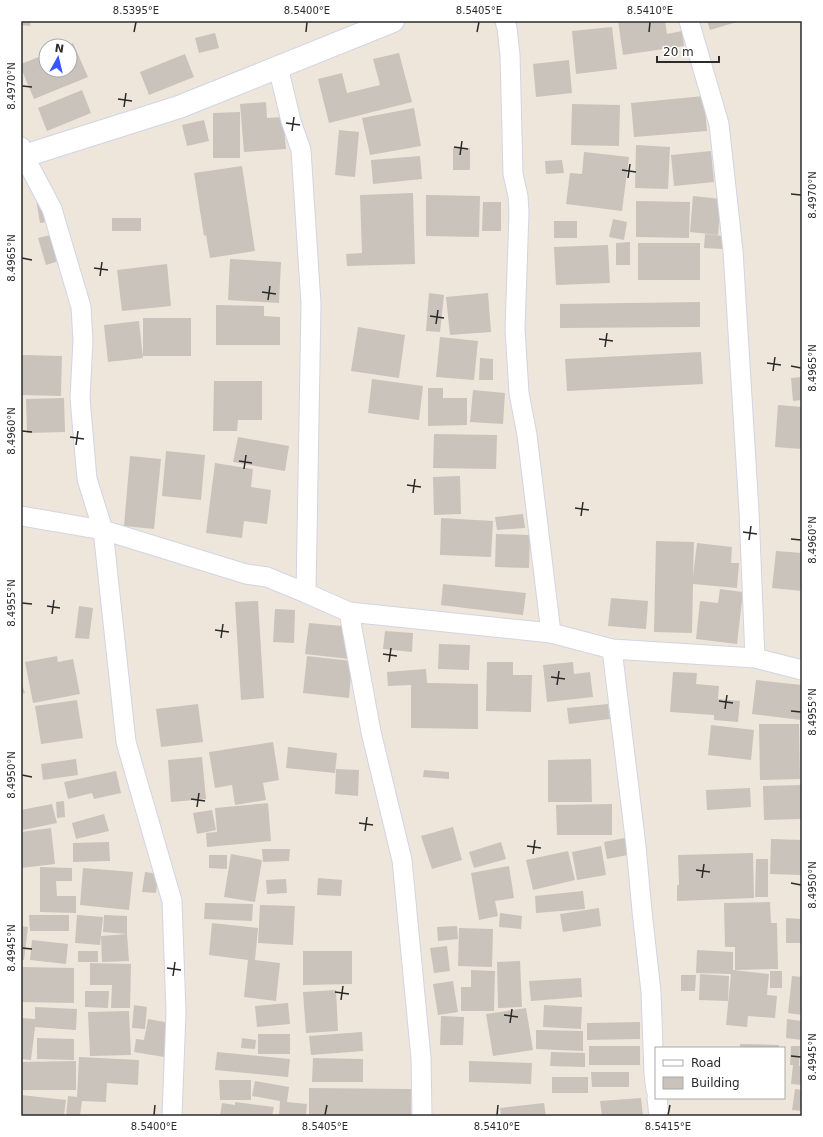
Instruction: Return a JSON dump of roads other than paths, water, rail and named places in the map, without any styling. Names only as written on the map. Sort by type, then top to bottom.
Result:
[{"type":"street","points":[[172,1116],[176,1012],[172,901],[126,742],[103,530],[86,479],[80,398],[83,341],[81,307],[52,209],[22,153],[179,107],[393,21]]},
{"type":"street","points":[[505,21],[510,55],[513,174],[518,196],[519,212],[515,329],[519,393],[527,436],[552,633]]},
{"type":"street","points":[[689,21],[719,124],[733,251],[749,511],[756,658]]},
{"type":"street","points":[[278,68],[291,121],[301,150],[310,304],[306,593]]},
{"type":"street","points":[[21,516],[103,530],[240,572],[267,578],[349,612],[552,633],[612,649],[756,658],[802,670]]},
{"type":"street","points":[[349,612],[371,732],[402,860],[421,1058],[422,1116]]},
{"type":"street","points":[[612,649],[636,846],[651,992],[655,1082]]},
{"type":"street","points":[[657,1099],[659,1116]]}]
